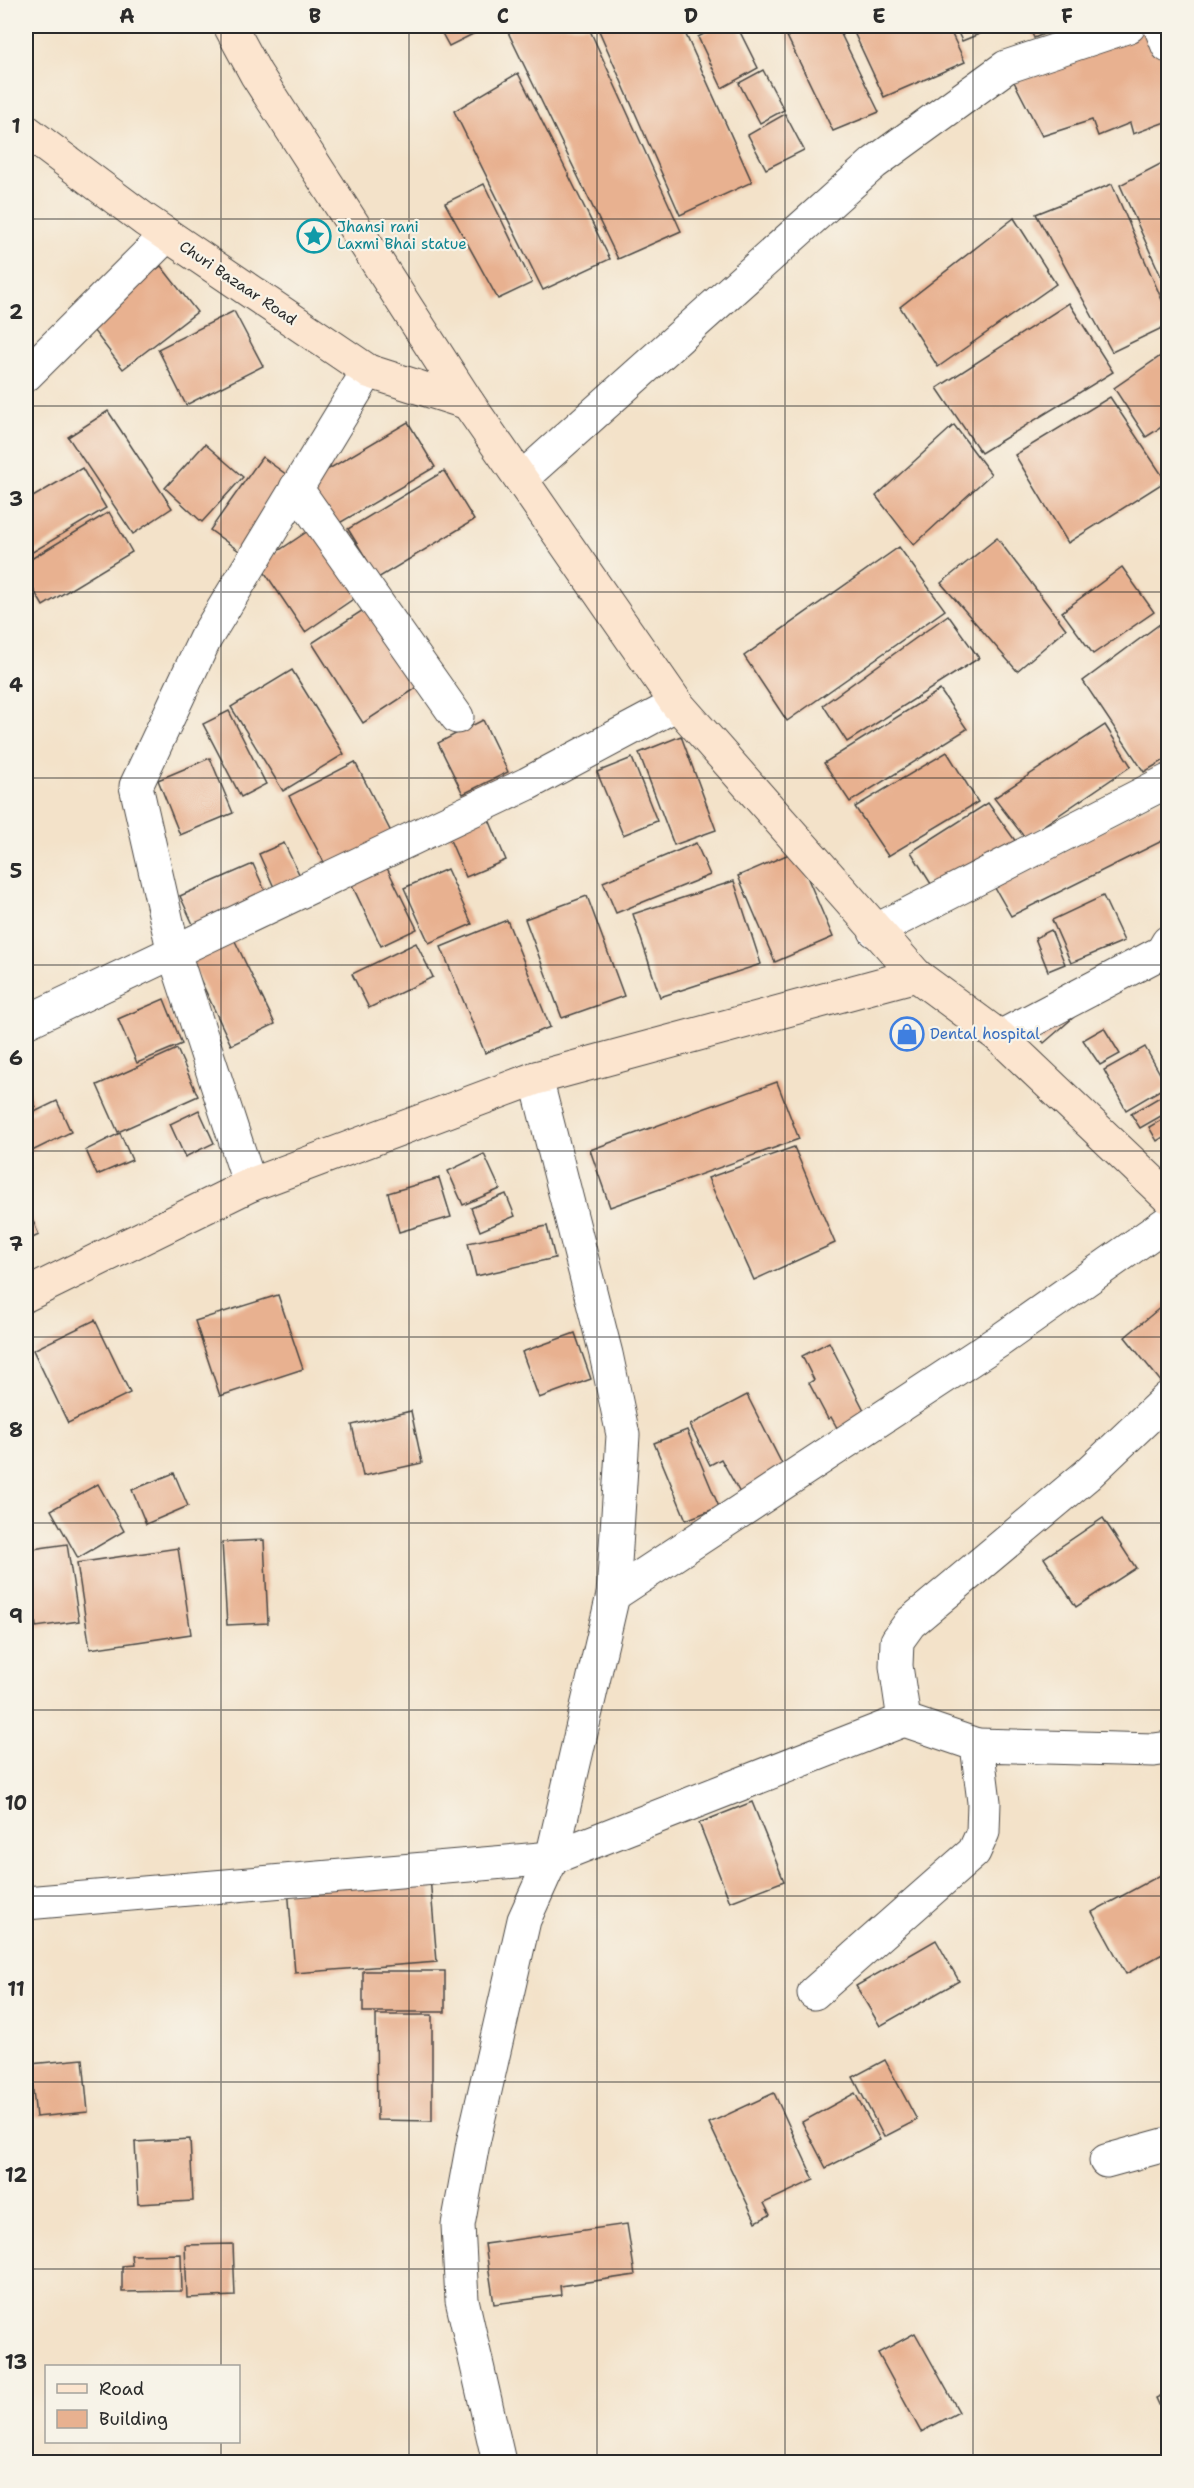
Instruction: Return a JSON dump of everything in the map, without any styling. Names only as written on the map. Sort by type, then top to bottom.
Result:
[{"type":"main road","points":[[230,26],[256,74],[468,403],[677,704],[916,975],[1000,1037],[1168,1197]]},
{"type":"main road","name":"Churi Bazaar Road","points":[[26,131],[167,235],[368,371],[468,403]]},
{"type":"main road","points":[[26,1295],[250,1185],[536,1078],[916,975]]},
{"type":"street","points":[[521,479],[874,163],[1006,67],[1129,26]]},
{"type":"street","points":[[1160,26],[1168,46]]},
{"type":"street","points":[[26,375],[167,235]]},
{"type":"street","points":[[250,1185],[174,953],[136,786],[205,639],[368,371]]},
{"type":"street","points":[[296,489],[457,717]]},
{"type":"street","points":[[26,1022],[527,784],[677,704]]},
{"type":"street","points":[[876,931],[1168,781]]},
{"type":"street","points":[[1000,1037],[1162,952],[1168,942]]},
{"type":"street","points":[[499,2463],[462,2300],[458,2225],[476,2131],[524,1920],[552,1858],[614,1595],[623,1435],[606,1354],[536,1078]]},
{"type":"street","points":[[614,1595],[980,1353],[1168,1222]]},
{"type":"street","points":[[904,1720],[896,1658],[897,1641],[910,1623],[1087,1475],[1168,1398]]},
{"type":"street","points":[[26,1903],[552,1858],[904,1720],[977,1745],[1154,1750],[1168,1748]]},
{"type":"street","points":[[814,1992],[974,1852],[983,1832],[984,1802],[977,1745]]},
{"type":"street","points":[[1106,2161],[1168,2144]]},
{"type":"building","points":[[438,26],[489,26],[449,46]]},
{"type":"building","points":[[505,26],[588,26],[681,231],[618,259]]},
{"type":"building","points":[[597,26],[682,26],[752,182],[680,215]]},
{"type":"building","points":[[718,26],[737,26],[758,68],[722,88],[698,37]]},
{"type":"building","points":[[793,26],[837,26],[879,112],[833,131],[784,30]]},
{"type":"building","points":[[851,26],[948,26],[965,62],[884,97]]},
{"type":"building","points":[[955,26],[993,26],[994,28],[962,41]]},
{"type":"building","points":[[1029,26],[1062,26],[1034,38]]},
{"type":"building","points":[[1150,26],[1168,72],[1168,121],[1133,134],[1130,123],[1098,136],[1092,120],[1042,136],[1011,76]]},
{"type":"building","points":[[763,70],[784,110],[760,123],[739,83]]},
{"type":"building","points":[[518,73],[610,259],[543,290],[454,111]]},
{"type":"building","points":[[785,114],[804,150],[766,169],[748,135]]},
{"type":"building","points":[[1168,160],[1168,281],[1164,283],[1120,185]]},
{"type":"building","points":[[484,184],[532,283],[498,299],[445,203]]},
{"type":"building","points":[[1112,184],[1168,314],[1168,325],[1112,352],[1036,214]]},
{"type":"building","points":[[1014,218],[1056,284],[938,367],[900,307]]},
{"type":"building","points":[[161,266],[197,312],[123,369],[87,322]]},
{"type":"building","points":[[1069,303],[1113,372],[981,453],[937,388]]},
{"type":"building","points":[[234,311],[263,366],[186,405],[158,349]]},
{"type":"building","points":[[1168,351],[1168,423],[1146,437],[1114,388]]},
{"type":"building","points":[[1110,397],[1166,481],[1068,543],[1015,455]]},
{"type":"building","points":[[108,411],[172,508],[133,534],[68,437]]},
{"type":"building","points":[[408,422],[435,467],[331,528],[305,483]]},
{"type":"building","points":[[954,425],[991,474],[914,545],[876,496]]},
{"type":"building","points":[[205,444],[243,477],[202,522],[165,488]]},
{"type":"building","points":[[262,457],[294,480],[242,553],[210,530]]},
{"type":"building","points":[[82,468],[106,508],[26,556],[26,501]]},
{"type":"building","points":[[444,471],[474,520],[378,578],[348,529]]},
{"type":"building","points":[[109,512],[132,552],[43,606],[26,577],[26,562]]},
{"type":"building","points":[[317,525],[362,593],[305,632],[259,564]]},
{"type":"building","points":[[997,538],[1066,629],[1017,671],[941,583]]},
{"type":"building","points":[[899,547],[945,610],[787,721],[744,656]]},
{"type":"building","points":[[1122,567],[1154,612],[1093,654],[1062,612]]},
{"type":"building","points":[[374,603],[424,683],[363,723],[312,643]]},
{"type":"building","points":[[948,615],[979,658],[847,742],[823,705]]},
{"type":"building","points":[[1168,618],[1168,758],[1144,772],[1083,681]]},
{"type":"building","points":[[292,670],[344,754],[283,791],[231,707]]},
{"type":"building","points":[[940,690],[967,729],[850,802],[824,763]]},
{"type":"building","points":[[229,711],[266,784],[241,797],[203,724]]},
{"type":"building","points":[[483,720],[508,772],[463,794],[438,743]]},
{"type":"building","points":[[1105,725],[1131,766],[1025,838],[994,798]]},
{"type":"building","points":[[681,736],[716,830],[674,845],[639,753]]},
{"type":"building","points":[[947,752],[978,802],[888,856],[855,807]]},
{"type":"building","points":[[210,758],[233,813],[180,835],[158,780]]},
{"type":"building","points":[[632,758],[657,821],[623,835],[597,772]]},
{"type":"building","points":[[355,762],[392,834],[327,868],[289,796]]},
{"type":"building","points":[[1168,796],[1168,838],[1011,916],[995,888]]},
{"type":"building","points":[[988,803],[1019,846],[936,892],[911,852]]},
{"type":"building","points":[[488,817],[506,860],[466,877],[447,833]]},
{"type":"building","points":[[284,843],[303,882],[277,894],[259,854]]},
{"type":"building","points":[[696,843],[710,875],[616,913],[603,882]]},
{"type":"building","points":[[796,851],[833,937],[775,962],[738,876]]},
{"type":"building","points":[[253,864],[271,904],[198,935],[180,896]]},
{"type":"building","points":[[386,866],[417,929],[381,946],[351,883]]},
{"type":"building","points":[[447,869],[472,924],[429,943],[404,888]]},
{"type":"building","points":[[734,881],[761,964],[660,997],[633,914]]},
{"type":"building","points":[[587,896],[624,996],[562,1018],[525,919]]},
{"type":"building","points":[[1103,896],[1124,941],[1071,963],[1052,920]]},
{"type":"building","points":[[507,920],[550,1027],[485,1053],[441,947]]},
{"type":"building","points":[[1051,930],[1065,964],[1048,971],[1035,938]]},
{"type":"building","points":[[234,939],[275,1024],[231,1045],[191,960]]},
{"type":"building","points":[[416,943],[433,977],[369,1008],[352,974]]},
{"type":"building","points":[[164,999],[182,1044],[137,1063],[118,1019]]},
{"type":"building","points":[[1062,1005],[1075,1016],[1044,1043],[1031,1028]]},
{"type":"building","points":[[1104,1028],[1120,1054],[1100,1065],[1083,1040]]},
{"type":"building","points":[[1145,1047],[1167,1086],[1126,1110],[1104,1070]]},
{"type":"building","points":[[177,1049],[198,1096],[118,1132],[97,1085]]},
{"type":"building","points":[[777,1082],[799,1139],[610,1207],[590,1150]]},
{"type":"building","points":[[26,1085],[36,1107],[26,1112]]},
{"type":"building","points":[[1168,1092],[1168,1112],[1140,1128],[1131,1114]]},
{"type":"building","points":[[57,1101],[71,1132],[26,1154],[26,1116]]},
{"type":"building","points":[[199,1110],[214,1143],[185,1157],[170,1124]]},
{"type":"building","points":[[1168,1116],[1168,1134],[1157,1141],[1149,1127]]},
{"type":"building","points":[[120,1133],[132,1160],[97,1175],[86,1150]]},
{"type":"building","points":[[794,1147],[835,1243],[754,1280],[708,1178]]},
{"type":"building","points":[[484,1154],[500,1189],[463,1205],[448,1171]]},
{"type":"building","points":[[439,1178],[451,1217],[399,1232],[388,1193]]},
{"type":"building","points":[[506,1194],[515,1216],[480,1231],[471,1208]]},
{"type":"building","points":[[26,1205],[39,1235],[26,1241]]},
{"type":"building","points":[[547,1226],[555,1258],[476,1276],[468,1243]]},
{"type":"building","points":[[278,1295],[303,1369],[220,1396],[195,1321]]},
{"type":"building","points":[[1168,1301],[1168,1386],[1166,1388],[1125,1337]]},
{"type":"building","points":[[95,1320],[130,1393],[68,1423],[33,1350]]},
{"type":"building","points":[[575,1333],[591,1379],[539,1398],[522,1352]]},
{"type":"building","points":[[829,1342],[868,1418],[840,1433],[831,1417],[828,1419],[809,1383],[814,1380],[802,1356]]},
{"type":"building","points":[[747,1395],[785,1470],[740,1493],[721,1459],[710,1465],[690,1425]]},
{"type":"building","points":[[411,1411],[422,1463],[363,1476],[352,1425]]},
{"type":"building","points":[[687,1430],[719,1507],[686,1520],[654,1443]]},
{"type":"building","points":[[174,1473],[188,1506],[146,1524],[132,1490]]},
{"type":"building","points":[[98,1484],[124,1531],[78,1558],[51,1510]]},
{"type":"building","points":[[1103,1518],[1136,1568],[1076,1607],[1044,1558]]},
{"type":"building","points":[[264,1540],[268,1623],[227,1625],[222,1542]]},
{"type":"building","points":[[67,1544],[79,1621],[36,1627],[26,1550]]},
{"type":"building","points":[[178,1548],[191,1634],[90,1649],[77,1563]]},
{"type":"building","points":[[752,1802],[784,1881],[730,1902],[699,1823]]},
{"type":"building","points":[[1168,1871],[1168,1951],[1126,1974],[1092,1912]]},
{"type":"building","points":[[430,1877],[437,1962],[295,1973],[288,1888]]},
{"type":"building","points":[[936,1940],[959,1981],[880,2026],[856,1986]]},
{"type":"building","points":[[363,1971],[445,1971],[445,2012],[363,2012]]},
{"type":"building","points":[[376,2015],[432,2015],[432,2121],[377,2120]]},
{"type":"building","points":[[83,2059],[88,2112],[36,2117],[30,2064]]},
{"type":"building","points":[[885,2060],[917,2120],[884,2137],[853,2077]]},
{"type":"building","points":[[774,2093],[814,2180],[764,2203],[770,2215],[756,2222],[709,2123]]},
{"type":"building","points":[[855,2093],[880,2140],[826,2168],[802,2122]]},
{"type":"building","points":[[190,2139],[193,2201],[138,2204],[135,2142]]},
{"type":"building","points":[[627,2224],[635,2275],[560,2286],[561,2295],[494,2304],[485,2244]]},
{"type":"building","points":[[233,2244],[235,2296],[187,2298],[185,2245]]},
{"type":"building","points":[[181,2254],[182,2291],[122,2292],[122,2266],[132,2265],[131,2255]]},
{"type":"building","points":[[915,2333],[959,2412],[921,2432],[878,2353]]},
{"type":"building","points":[[1168,2392],[1168,2424],[1156,2398]]},
{"type":"place","name":"Jhansi rani Laxmi Bhai statue","points":[[314,236]]},
{"type":"place","name":"Dental hospital","points":[[907,1034]]}]
